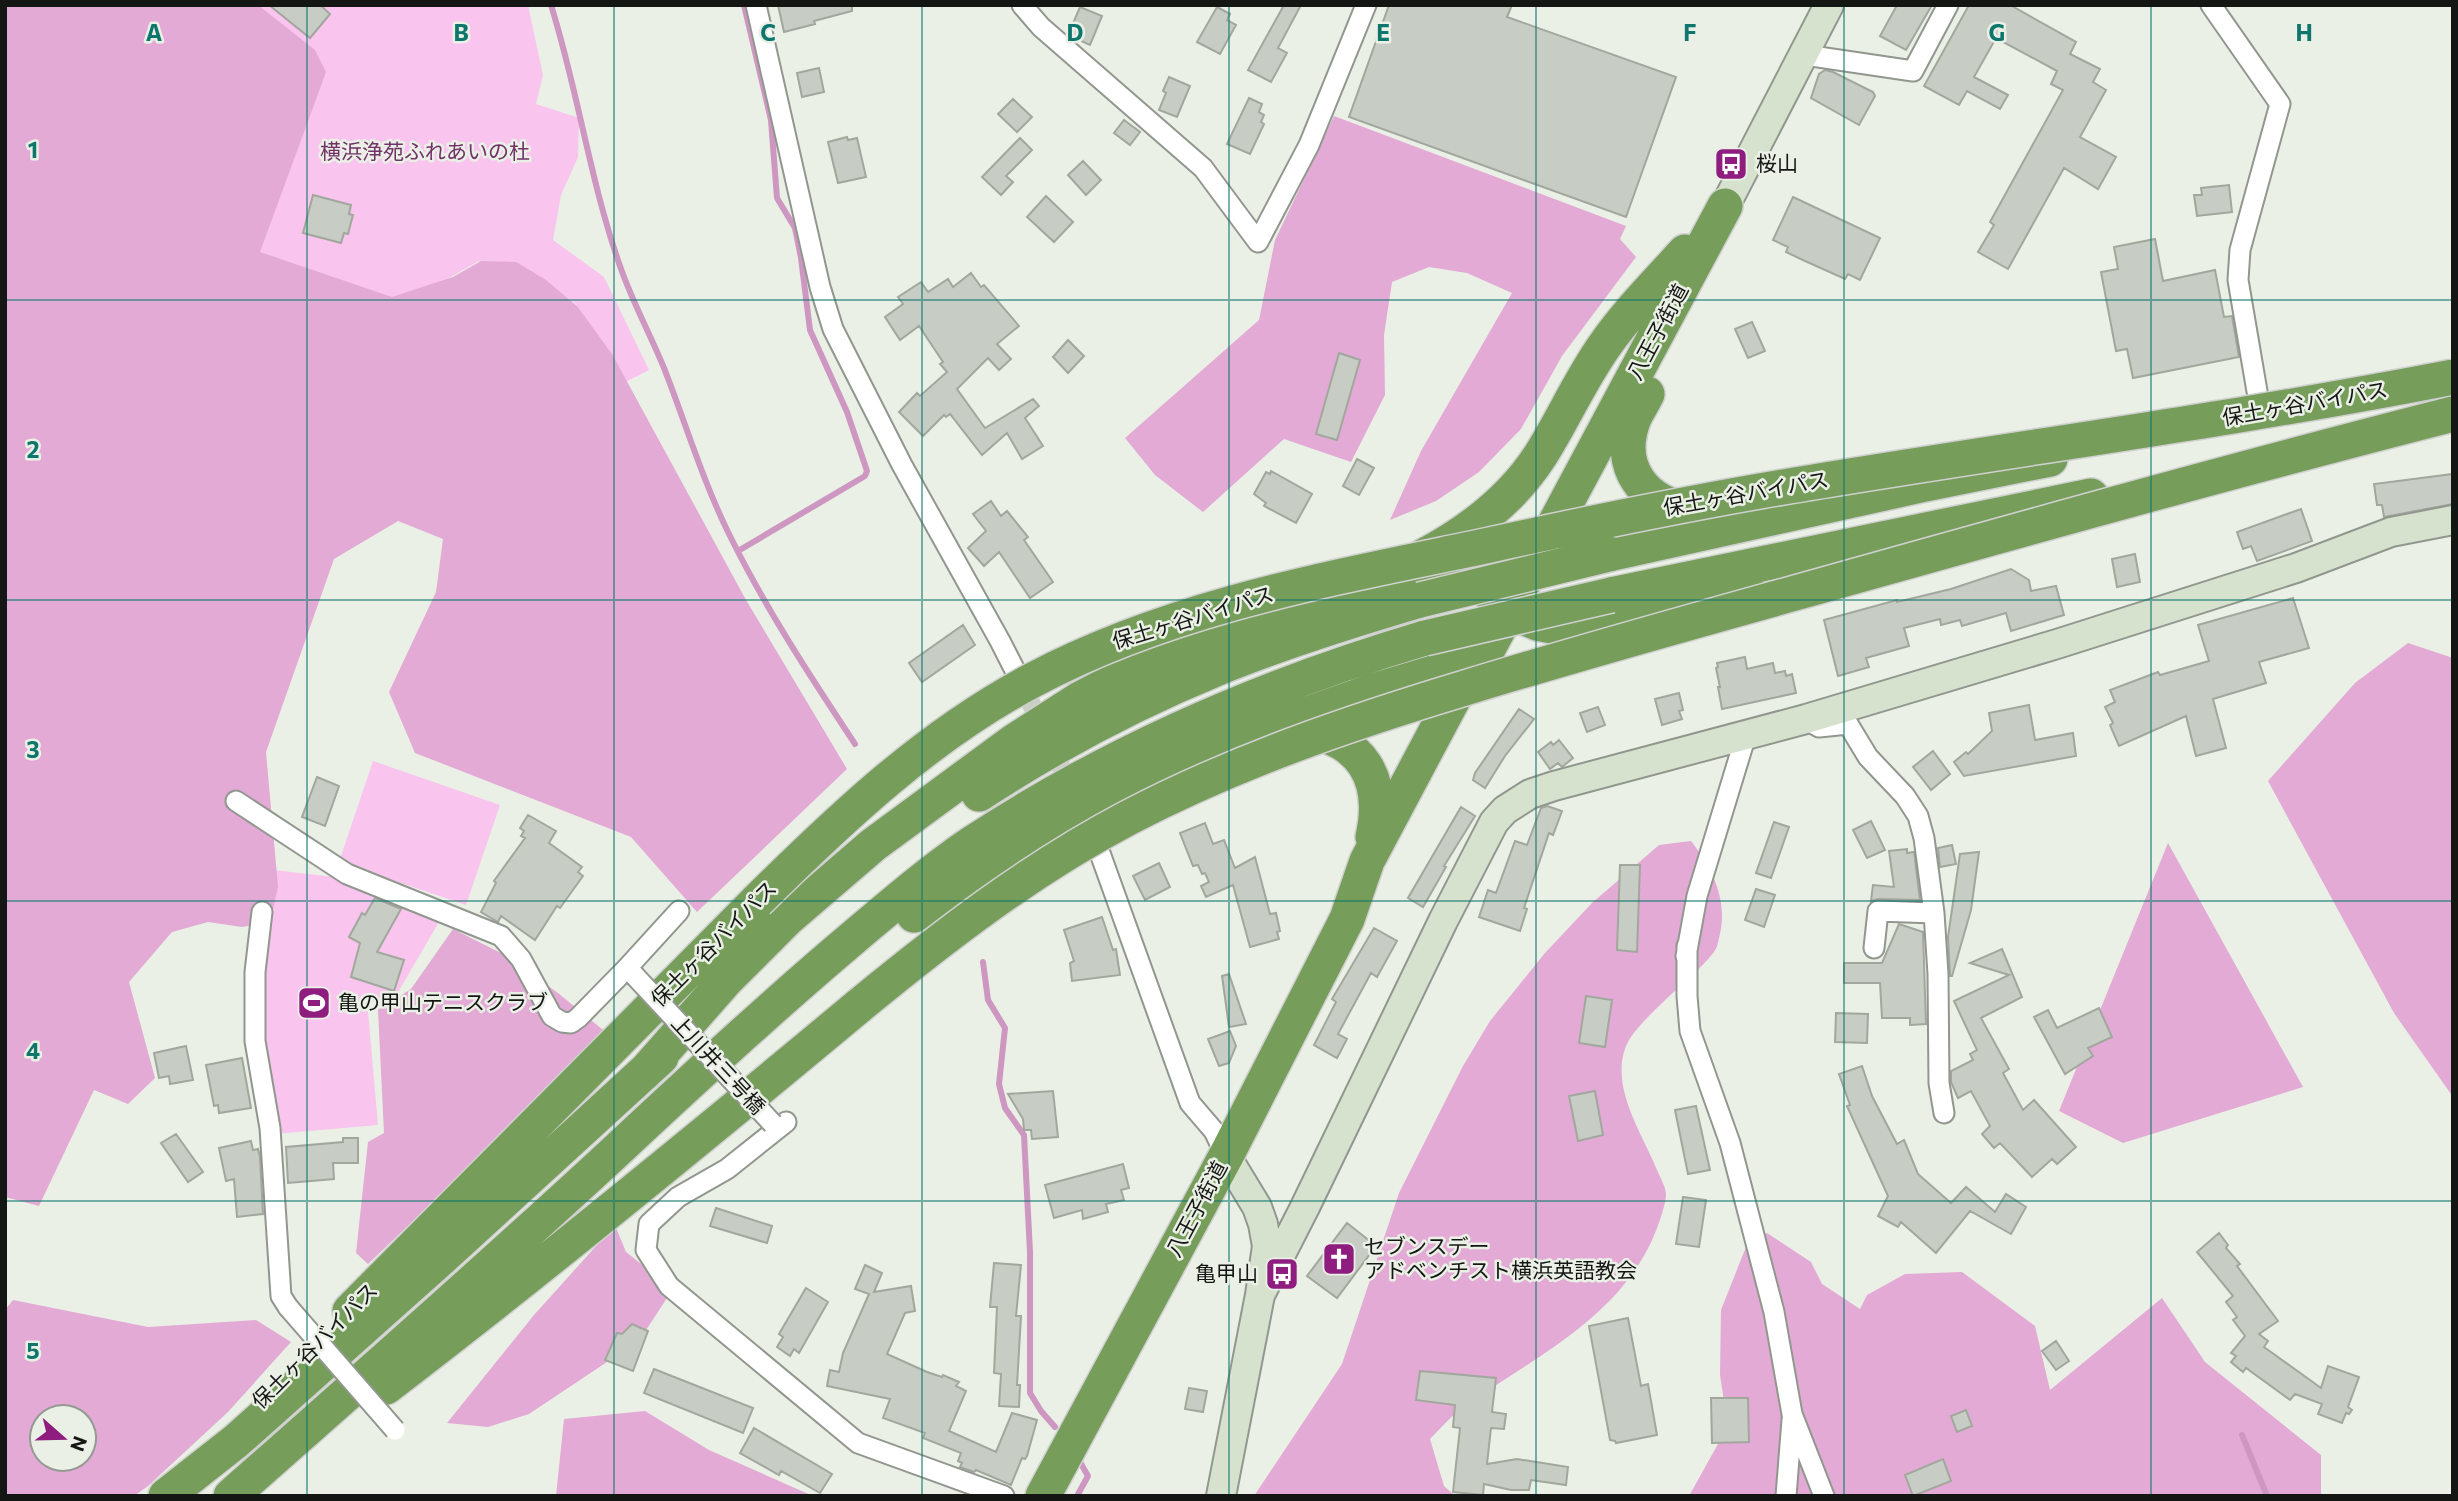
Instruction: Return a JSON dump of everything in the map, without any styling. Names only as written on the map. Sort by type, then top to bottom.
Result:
[{"type":"highway","points":[[1345,592],[1404,567],[1442,547],[1481,520],[1509,493],[1538,458],[1606,343],[1725,206]]},
{"type":"highway","name":"八王子街道","points":[[1043,1496],[1226,1156],[1347,919],[1367,861],[1468,671],[1483,657],[1509,611],[1725,206]]},
{"type":"highway","points":[[1686,279],[1672,347],[1634,419],[1629,453],[1640,485],[1656,500],[1675,508],[1697,511]]},
{"type":"highway","points":[[1540,553],[1581,535],[1853,480],[1931,461],[2259,403],[2453,363]]},
{"type":"highway","name":"保土ヶ谷バイパス","points":[[165,1496],[872,790],[969,717],[1065,664],[1138,633],[1254,597],[1647,511],[1790,486],[2175,427],[2453,377]]},
{"type":"highway","points":[[165,1496],[236,1441],[437,1262],[790,938],[865,877],[961,805],[1025,764],[1089,728],[1217,668],[1420,600],[1609,554],[1921,485],[2033,464],[2259,403]]},
{"type":"highway","name":"保土ヶ谷バイパス","points":[[242,1496],[485,1312],[860,1005],[977,913],[1086,841],[1174,796],[1244,764],[1370,717],[1555,661],[2210,476],[2453,414]]},
{"type":"highway","points":[[231,1496],[451,1301],[815,970],[904,895],[968,846],[1042,800],[1094,771],[1217,711],[1301,678],[1425,638],[1611,595],[2453,421]]},
{"type":"highway","points":[[644,1073],[726,980],[788,918],[873,845],[1013,741],[1080,699],[1202,638],[1345,592],[1439,570],[1456,571],[1474,578],[1509,611],[1554,628],[1581,627],[2101,514],[2381,437]]},
{"type":"highway","points":[[605,1161],[909,918],[989,864],[1042,833],[1208,749],[1373,691],[1483,657]]},
{"type":"highway","name":"八王子街道","points":[[1347,919],[1383,868],[1485,676],[1483,657]]},
{"type":"highway","points":[[1270,726],[1307,730],[1339,740],[1358,755],[1371,775],[1377,795],[1377,818],[1367,861]]},
{"type":"street","points":[[756,5],[820,286],[833,329],[902,466],[1000,641],[1029,699]]},
{"type":"street","points":[[1022,5],[1041,27],[1203,168],[1258,242],[1309,145],[1366,5]]},
{"type":"street","name":"八王子街道","points":[[1725,206],[1829,5]]},
{"type":"street","points":[[1805,55],[1913,71],[1948,5]]},
{"type":"street","points":[[2211,5],[2280,104],[2239,260],[2238,280],[2259,403]]},
{"type":"street","points":[[1260,1294],[1311,1195],[1443,921],[1494,822],[1505,810],[1530,794],[1542,790],[1806,719],[2057,644],[2296,568],[2391,532],[2453,520]]},
{"type":"street","points":[[1806,719],[1819,727],[1848,724],[1868,757],[1905,796],[1918,816],[1924,838],[1934,914],[1938,974],[1939,1083],[1944,1113]]},
{"type":"street","points":[[1681,996],[1697,896],[1746,735]]},
{"type":"street","points":[[236,801],[347,874],[501,936],[521,959],[546,1008],[552,1016],[562,1021],[571,1023],[578,1018],[631,971],[679,911]]},
{"type":"street","points":[[1091,831],[1190,1103],[1214,1131],[1257,1207],[1263,1224],[1267,1246],[1260,1294],[1222,1496]]},
{"type":"street","points":[[1874,948],[1878,911],[1934,914]]},
{"type":"street","points":[[262,912],[255,972],[255,1041],[270,1128],[281,1296],[395,1430]]},
{"type":"street","points":[[1687,946],[1690,1031],[1730,1143],[1774,1312],[1792,1414],[1824,1496]]},
{"type":"street","name":"上川井三号橋","points":[[631,971],[779,1125],[727,1169],[678,1197],[649,1224],[646,1250],[669,1286],[858,1443],[1004,1496]]},
{"type":"street","points":[[1786,1496],[1792,1414]]},
{"type":"green space","name":"横浜浄苑ふれあいの杜","points":[[258,5],[528,5],[543,75],[536,104],[579,118],[578,157],[561,195],[553,240],[604,277],[649,370],[612,389],[576,304],[516,263],[479,261],[424,292],[392,304],[258,254]]},
{"type":"green space","points":[[373,761],[500,805],[466,905],[339,862]]},
{"type":"green space","name":"亀の甲山テニスクラブ","points":[[274,870],[334,877],[443,915],[390,1006],[367,1000],[378,1125],[275,1134],[262,1041],[260,989]]},
{"type":"shaded area","points":[[5,5],[258,5],[315,50],[326,72],[260,252],[392,297],[453,277],[481,261],[516,262],[546,280],[577,306],[612,354],[746,600],[847,769],[697,912],[631,837],[415,753],[389,692],[436,592],[443,539],[398,521],[334,559],[266,752],[278,887],[270,922],[242,927],[208,922],[172,932],[129,982],[155,1078],[128,1104],[94,1090],[39,1206],[5,1197]]},
{"type":"shaded area","points":[[1334,116],[1626,226],[1620,239],[1636,257],[1562,356],[1521,429],[1479,472],[1436,501],[1390,520],[1421,451],[1512,293],[1467,273],[1429,267],[1392,282],[1384,335],[1385,395],[1351,462],[1284,439],[1203,512],[1155,475],[1125,438],[1259,320],[1275,240]]},
{"type":"shaded area","points":[[2408,643],[2453,658],[2453,1097],[2394,1013],[2268,781],[2355,683]]},
{"type":"shaded area","points":[[1691,841],[1717,886],[1722,911],[1718,944],[1702,966],[1640,1026],[1629,1040],[1623,1056],[1624,1090],[1666,1195],[1661,1217],[1645,1254],[1609,1301],[1587,1321],[1540,1357],[1460,1410],[1430,1439],[1444,1486],[1455,1496],[1254,1496],[1342,1364],[1399,1193],[1463,1066],[1490,1021],[1545,953],[1592,903],[1659,845]]},
{"type":"shaded area","points":[[2168,843],[2303,1087],[2123,1143],[2059,1111]]},
{"type":"shaded area","points":[[453,929],[505,955],[558,993],[608,1034],[368,1264],[356,1253],[368,1142],[384,1133],[378,1010],[411,989]]},
{"type":"shaded area","points":[[615,1225],[626,1252],[673,1289],[646,1330],[622,1352],[529,1414],[488,1427],[447,1423],[534,1315]]},
{"type":"shaded area","points":[[1767,1233],[1811,1262],[1822,1284],[1860,1309],[1867,1295],[1905,1274],[1962,1272],[2035,1326],[2050,1390],[2162,1298],[2205,1362],[2321,1455],[2321,1496],[1689,1496],[1718,1444],[1727,1421],[1720,1375],[1721,1310],[1748,1242]]},
{"type":"shaded area","points":[[13,1300],[148,1327],[256,1320],[291,1342],[228,1412],[134,1496],[5,1496],[5,1310]]},
{"type":"shaded area","points":[[645,1411],[709,1450],[813,1496],[556,1496],[564,1419]]},
{"type":"building","points":[[269,5],[320,5],[330,14],[310,38]]},
{"type":"building","points":[[778,5],[852,5],[852,11],[784,32]]},
{"type":"building","points":[[1284,5],[1301,5],[1278,48],[1287,53],[1271,82],[1248,70]]},
{"type":"building","points":[[1389,5],[1512,5],[1507,17],[1676,77],[1626,217],[1349,117]]},
{"type":"building","points":[[1897,5],[1932,5],[1906,50],[1880,36]]},
{"type":"building","points":[[1969,5],[2010,5],[2076,42],[2070,54],[2100,69],[2093,82],[2106,90],[2080,137],[2116,157],[2098,189],[2064,168],[2008,269],[1978,252],[1994,225],[1990,222],[2063,90],[2051,84],[2057,71],[1996,38],[1974,77],[2008,95],[2000,109],[1967,91],[1959,105],[1924,86]]},
{"type":"building","points":[[1080,7],[1102,16],[1090,45],[1068,35]]},
{"type":"building","points":[[1217,7],[1230,14],[1227,20],[1236,25],[1220,54],[1197,42]]},
{"type":"building","points":[[819,68],[824,92],[802,97],[797,73]]},
{"type":"building","points":[[1825,70],[1873,92],[1875,96],[1859,125],[1811,98],[1819,74]]},
{"type":"building","points":[[1169,77],[1190,86],[1177,117],[1159,110]]},
{"type":"building","points":[[1249,98],[1262,104],[1259,112],[1264,115],[1261,122],[1264,124],[1250,154],[1227,144]]},
{"type":"building","points":[[1013,99],[1032,117],[1017,132],[998,114]]},
{"type":"building","points":[[1124,120],[1140,132],[1130,145],[1114,133]]},
{"type":"building","points":[[847,137],[848,140],[857,138],[866,177],[838,183],[828,142]]},
{"type":"building","points":[[1020,138],[1032,150],[1006,176],[1013,182],[1001,195],[982,177]]},
{"type":"building","points":[[1083,161],[1101,180],[1086,195],[1068,175]]},
{"type":"building","points":[[2229,185],[2232,212],[2197,216],[2194,195],[2202,195],[2201,188]]},
{"type":"building","points":[[313,195],[351,205],[349,214],[353,215],[348,234],[344,233],[341,243],[303,233]]},
{"type":"building","points":[[1046,196],[1073,222],[1054,242],[1027,217]]},
{"type":"building","points":[[1793,197],[1880,238],[1860,280],[1848,274],[1845,279],[1805,261],[1786,252],[1788,247],[1773,240]]},
{"type":"building","points":[[2155,239],[2163,281],[2215,270],[2224,317],[2232,316],[2239,357],[2133,378],[2127,349],[2116,351],[2101,272],[2118,269],[2114,247]]},
{"type":"building","points":[[971,273],[1019,326],[997,344],[1011,359],[999,370],[988,358],[957,389],[985,428],[1033,399],[1039,406],[1025,418],[1043,446],[1022,459],[1007,433],[982,455],[950,414],[946,417],[944,415],[923,436],[899,412],[917,393],[920,396],[947,372],[919,326],[900,340],[885,317],[903,304],[898,297],[921,282],[928,292],[948,279],[953,287]]},
{"type":"building","points":[[1752,322],[1765,351],[1748,358],[1735,329]]},
{"type":"building","points":[[1068,340],[1084,356],[1068,373],[1053,357]]},
{"type":"building","points":[[1339,353],[1360,360],[1337,440],[1316,434]]},
{"type":"building","points":[[1357,459],[1374,468],[1359,495],[1343,486]]},
{"type":"building","points":[[1271,471],[1312,494],[1296,523],[1264,506],[1266,503],[1254,494],[1266,472],[1270,474]]},
{"type":"building","points":[[2453,474],[2453,504],[2384,517],[2382,505],[2377,505],[2374,484]]},
{"type":"building","points":[[991,501],[1001,516],[1007,511],[1028,537],[1024,540],[1053,582],[1030,598],[999,552],[984,566],[968,548],[986,531],[973,514]]},
{"type":"building","points":[[2301,509],[2312,541],[2257,561],[2251,546],[2243,549],[2237,532]]},
{"type":"building","points":[[2135,554],[2140,582],[2117,587],[2112,559]]},
{"type":"building","points":[[2011,569],[2029,580],[2031,591],[2056,586],[2064,615],[2011,631],[2006,613],[1962,626],[1960,620],[1941,625],[1940,619],[1904,628],[1909,646],[1866,658],[1869,667],[1838,676],[1824,620],[1897,600],[1951,589]]},
{"type":"building","points":[[2293,598],[2309,648],[2259,662],[2266,683],[2213,699],[2226,748],[2196,756],[2186,716],[2119,746],[2110,725],[2113,723],[2105,707],[2115,702],[2110,690],[2158,672],[2160,675],[2209,661],[2198,625]]},
{"type":"building","points":[[963,625],[975,645],[922,682],[909,663]]},
{"type":"building","points":[[1745,657],[1747,669],[1773,663],[1775,673],[1785,671],[1786,676],[1792,674],[1796,693],[1722,709],[1717,663]]},
{"type":"building","points":[[1679,693],[1682,719],[1662,725],[1655,699]]},
{"type":"building","points":[[2029,705],[2035,740],[2073,733],[2076,756],[1964,776],[1954,762],[1966,752],[1968,754],[1992,731],[1989,713]]},
{"type":"building","points":[[1598,707],[1605,725],[1587,732],[1580,713]]},
{"type":"building","points":[[1519,709],[1534,719],[1505,756],[1485,788],[1473,780],[1475,773]]},
{"type":"building","points":[[1559,740],[1573,758],[1562,767],[1558,763],[1550,769],[1538,752],[1551,742],[1553,745]]},
{"type":"building","points":[[1933,751],[1950,774],[1931,790],[1913,767]]},
{"type":"building","points":[[317,777],[339,786],[325,826],[302,817]]},
{"type":"building","points":[[1547,806],[1562,811],[1553,835],[1549,833],[1524,908],[1527,909],[1520,931],[1479,917],[1488,890],[1496,893],[1515,841],[1527,845],[1541,808]]},
{"type":"building","points":[[1461,807],[1475,816],[1444,866],[1446,867],[1423,907],[1408,898]]},
{"type":"building","points":[[528,815],[556,831],[549,843],[582,867],[578,872],[583,876],[560,908],[557,906],[535,940],[501,916],[498,922],[481,912],[496,883],[494,881],[525,838],[521,836],[524,831],[520,828]]},
{"type":"building","points":[[1871,821],[1885,850],[1867,858],[1853,830]]},
{"type":"building","points":[[1774,822],[1789,827],[1771,878],[1756,873]]},
{"type":"building","points":[[1205,823],[1213,844],[1224,840],[1235,868],[1255,857],[1270,914],[1276,913],[1279,939],[1250,947],[1233,885],[1206,897],[1201,886],[1209,882],[1198,865],[1193,866],[1180,833]]},
{"type":"building","points":[[1952,845],[1956,864],[1940,867],[1938,848]]},
{"type":"building","points":[[1907,849],[1907,853],[1914,852],[1920,900],[1871,901],[1873,885],[1894,887],[1889,851]]},
{"type":"building","points":[[1979,852],[1971,910],[1950,976],[1948,937],[1960,854]]},
{"type":"building","points":[[1159,863],[1170,887],[1145,900],[1133,876]]},
{"type":"building","points":[[1620,865],[1640,865],[1637,952],[1617,950]]},
{"type":"building","points":[[1756,889],[1775,895],[1764,927],[1745,920]]},
{"type":"building","points":[[375,898],[401,909],[377,952],[404,960],[394,991],[351,977],[360,943],[349,937],[362,913],[365,915]]},
{"type":"building","points":[[1102,917],[1113,950],[1116,949],[1120,975],[1072,981],[1070,963],[1074,961],[1064,930]]},
{"type":"building","points":[[1899,924],[1923,932],[1926,1024],[1910,1025],[1910,1018],[1882,1018],[1880,983],[1844,983],[1844,963],[1882,963]]},
{"type":"building","points":[[1374,928],[1397,941],[1377,977],[1371,973],[1338,1034],[1347,1039],[1337,1058],[1314,1045],[1336,1002],[1332,999]]},
{"type":"building","points":[[2002,949],[2022,997],[1981,1018],[2009,1069],[2003,1073],[2023,1110],[2034,1100],[2076,1147],[2057,1164],[2052,1159],[2032,1177],[2000,1143],[1994,1148],[1982,1134],[1990,1126],[1971,1091],[1958,1098],[1951,1082],[1951,1071],[1973,1060],[1970,1054],[1977,1050],[1954,1001],[2009,975],[1970,963]]},
{"type":"building","points":[[1229,974],[1246,1024],[1229,1027],[1222,976]]},
{"type":"building","points":[[1586,996],[1612,1000],[1605,1047],[1579,1043]]},
{"type":"building","points":[[2099,1008],[2112,1037],[2088,1048],[2093,1056],[2065,1074],[2034,1017],[2048,1010],[2057,1028]]},
{"type":"building","points":[[1836,1013],[1868,1014],[1867,1043],[1835,1042]]},
{"type":"building","points":[[1230,1031],[1236,1046],[1229,1063],[1219,1066],[1208,1039]]},
{"type":"building","points":[[186,1046],[193,1080],[170,1084],[169,1076],[159,1078],[154,1053]]},
{"type":"building","points":[[242,1058],[251,1108],[219,1113],[218,1105],[214,1106],[206,1065]]},
{"type":"building","points":[[1862,1066],[1872,1096],[1897,1144],[1904,1140],[1918,1174],[1951,1203],[1966,1187],[1995,1212],[2006,1194],[2026,1207],[2011,1234],[1970,1211],[1936,1253],[1901,1222],[1898,1227],[1878,1216],[1888,1196],[1847,1106],[1850,1105],[1839,1074]]},
{"type":"building","points":[[1053,1091],[1058,1137],[1032,1139],[1031,1130],[1024,1130],[1023,1119],[1008,1094]]},
{"type":"building","points":[[1595,1091],[1603,1135],[1578,1141],[1569,1096]]},
{"type":"building","points":[[1696,1106],[1710,1170],[1688,1174],[1675,1110]]},
{"type":"building","points":[[176,1134],[203,1172],[188,1182],[161,1143]]},
{"type":"building","points":[[343,1138],[358,1138],[358,1163],[333,1163],[334,1179],[288,1183],[286,1147],[343,1142]]},
{"type":"building","points":[[251,1141],[253,1150],[258,1149],[260,1157],[263,1214],[237,1217],[234,1179],[226,1181],[219,1148]]},
{"type":"building","points":[[1123,1164],[1129,1188],[1121,1190],[1124,1200],[1106,1204],[1108,1212],[1083,1219],[1082,1210],[1054,1218],[1045,1185]]},
{"type":"building","points":[[1683,1197],[1706,1200],[1699,1247],[1676,1244]]},
{"type":"building","points":[[716,1208],[772,1226],[767,1243],[710,1226]]},
{"type":"building","points":[[1347,1223],[1376,1246],[1337,1298],[1307,1276]]},
{"type":"building","points":[[2219,1233],[2228,1245],[2226,1248],[2240,1264],[2237,1266],[2278,1321],[2259,1334],[2268,1341],[2264,1347],[2321,1388],[2328,1366],[2359,1377],[2348,1407],[2352,1410],[2349,1414],[2346,1413],[2342,1423],[2318,1414],[2322,1404],[2295,1394],[2290,1400],[2246,1368],[2243,1372],[2231,1362],[2236,1356],[2231,1353],[2245,1336],[2233,1320],[2237,1317],[2226,1302],[2233,1296],[2197,1252]]},
{"type":"building","points":[[994,1263],[1021,1265],[1016,1316],[1021,1316],[1017,1385],[1020,1385],[1019,1407],[999,1406],[1001,1374],[994,1373],[997,1307],[990,1307]]},
{"type":"building","points":[[865,1265],[882,1273],[874,1292],[911,1286],[915,1311],[905,1313],[887,1354],[927,1372],[959,1382],[956,1386],[966,1391],[949,1431],[996,1452],[1012,1413],[1037,1420],[1027,1456],[1022,1458],[1011,1485],[976,1470],[974,1472],[960,1467],[962,1463],[958,1461],[961,1453],[923,1438],[925,1433],[883,1418],[890,1399],[827,1386],[830,1370],[839,1372],[843,1353],[869,1294],[855,1289]]},
{"type":"building","points":[[806,1288],[828,1302],[799,1353],[794,1349],[790,1356],[777,1347],[783,1337],[779,1334]]},
{"type":"building","points":[[1628,1318],[1641,1386],[1648,1384],[1657,1435],[1616,1443],[1610,1440],[1589,1326]]},
{"type":"building","points":[[632,1324],[648,1331],[633,1371],[605,1360],[617,1333],[622,1334]]},
{"type":"building","points":[[2056,1341],[2069,1361],[2056,1370],[2042,1351]]},
{"type":"building","points":[[654,1369],[753,1408],[743,1433],[644,1393]]},
{"type":"building","points":[[1420,1371],[1496,1378],[1492,1412],[1506,1414],[1504,1429],[1491,1428],[1487,1464],[1517,1459],[1568,1467],[1566,1485],[1531,1480],[1529,1490],[1511,1490],[1484,1484],[1483,1495],[1453,1492],[1460,1428],[1453,1427],[1455,1405],[1416,1400]]},
{"type":"building","points":[[1189,1388],[1207,1391],[1203,1412],[1185,1409]]},
{"type":"building","points":[[1711,1398],[1748,1398],[1749,1442],[1712,1443]]},
{"type":"building","points":[[1966,1410],[1972,1426],[1957,1432],[1951,1416]]},
{"type":"building","points":[[754,1428],[832,1474],[820,1493],[781,1471],[779,1475],[740,1453]]},
{"type":"building","points":[[1943,1459],[1951,1481],[1913,1496],[1905,1475]]},
{"type":"waterway","points":[[551,5],[600,201],[620,266],[664,368],[711,495],[744,563],[774,616],[855,744]]},
{"type":"waterway","points":[[738,551],[865,476],[867,471],[847,412],[810,330],[795,228],[777,198],[771,120],[744,5]]},
{"type":"waterway","points":[[983,962],[988,1000],[1005,1028],[999,1084],[1005,1108],[1024,1135],[1030,1252],[1030,1393],[1055,1427]]},
{"type":"waterway","points":[[2242,1435],[2267,1496]]},
{"type":"waterway","points":[[1077,1496],[1088,1476],[1080,1462]]},
{"type":"tunnel","points":[[1029,699],[1072,790]]},
{"type":"place","name":"桜山","points":[[1731,164]]},
{"type":"place","name":"亀の甲山テニスクラブ","points":[[314,1003]]},
{"type":"place","name":"セブンスデー アドベンチスト横浜英語教会","points":[[1339,1259]]},
{"type":"place","name":"亀甲山","points":[[1282,1274]]}]
